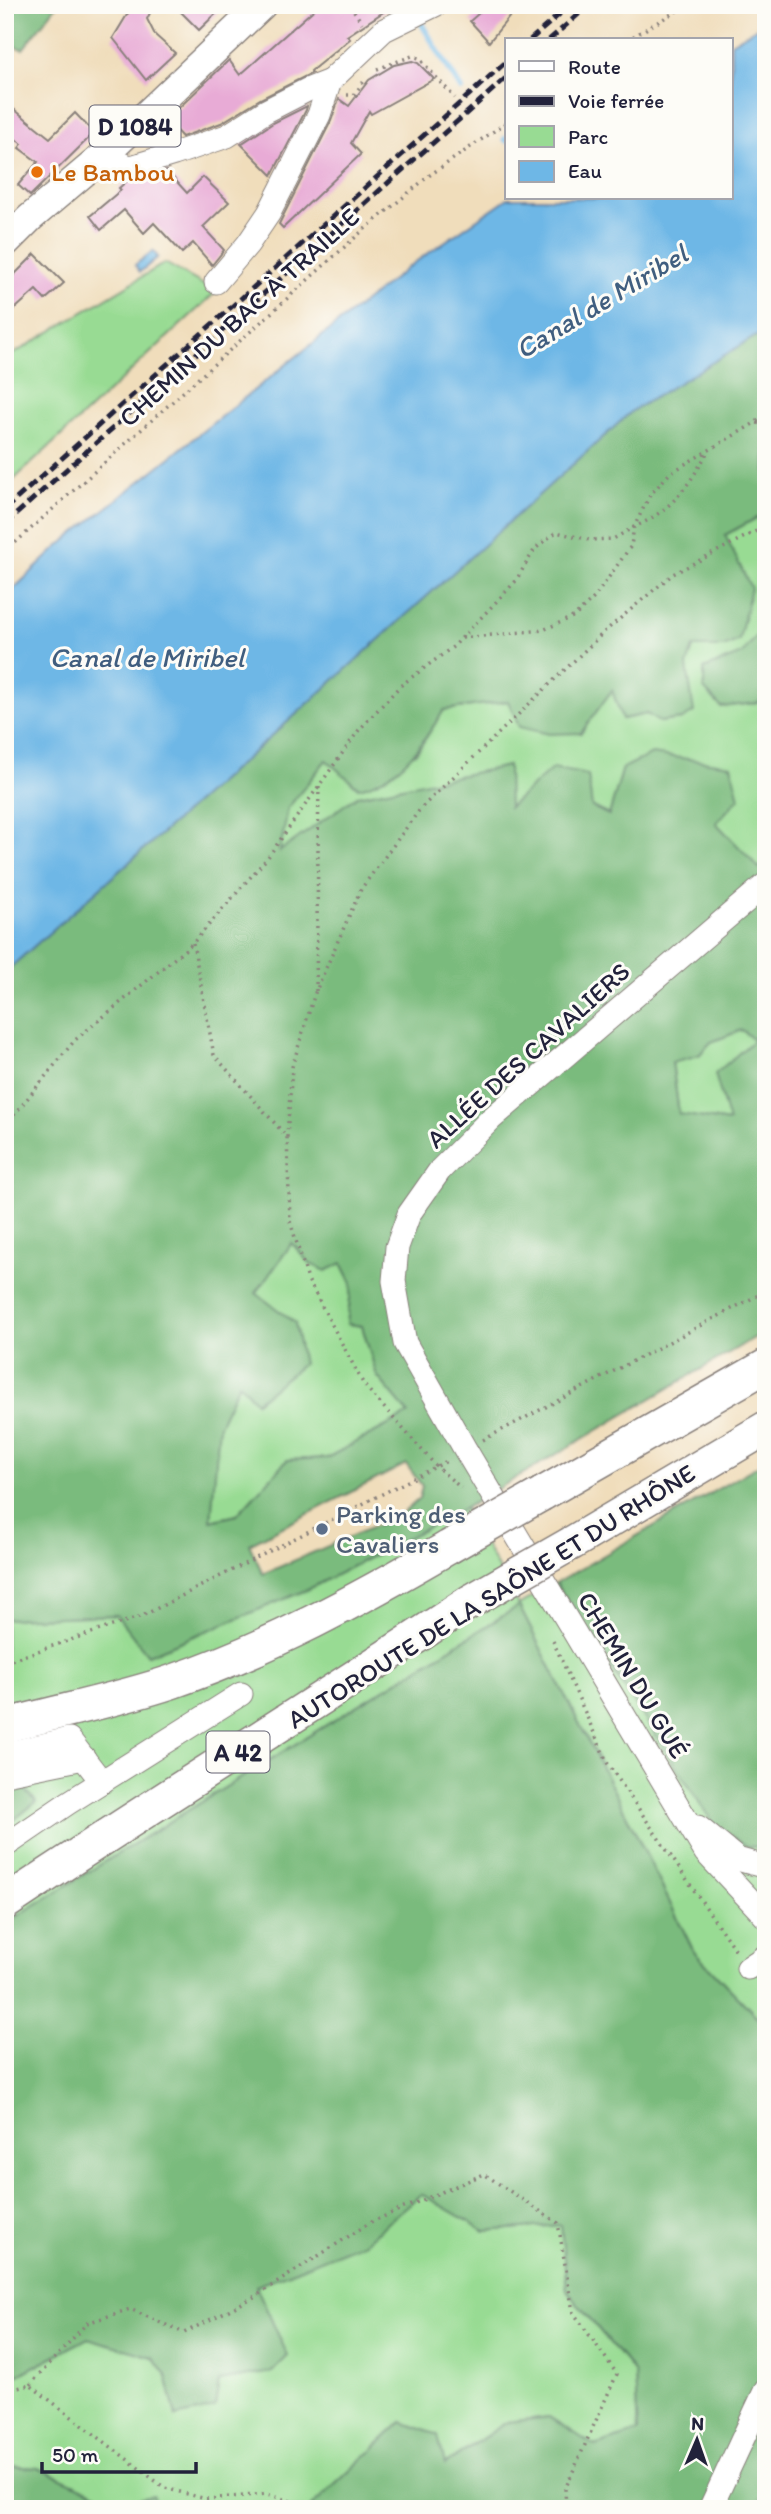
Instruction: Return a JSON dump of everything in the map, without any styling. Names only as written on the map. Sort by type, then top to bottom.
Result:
[{"type":"highway","points":[[5,1726],[169,1683],[250,1652],[383,1586],[766,1366]]},
{"type":"highway","name":"AUTOROUTE DE LA SAÔNE ET DU RHÔNE","points":[[5,1902],[145,1810],[318,1703],[471,1601],[759,1434]]},
{"type":"highway","points":[[5,1707],[144,1673],[316,1620]]},
{"type":"main road","name":"D 1084","points":[[5,243],[18,219],[101,158],[262,5]]},
{"type":"street","points":[[216,282],[270,213],[337,85],[384,30],[435,5]]},
{"type":"street","points":[[101,158],[131,167],[174,154],[227,136],[276,105],[337,85]]},
{"type":"street","name":"ALLÉE DES CAVALIERS","points":[[491,1493],[405,1343],[394,1281],[397,1247],[409,1214],[440,1170],[491,1119],[766,884]]},
{"type":"street","name":"CHEMIN DU GUÉ","points":[[491,1493],[706,1853],[766,1917]]},
{"type":"street","points":[[5,1846],[241,1694]]},
{"type":"street","points":[[5,1754],[69,1739],[102,1782]]},
{"type":"street","points":[[5,1774],[85,1758]]},
{"type":"street","name":"CHEMIN DU GUÉ","points":[[683,1814],[737,1859],[766,1867]]},
{"type":"street","points":[[710,2509],[766,2389]]},
{"type":"path","points":[[630,38],[687,5]]},
{"type":"path","points":[[337,85],[346,95],[354,94],[374,70],[412,56],[419,58],[455,98]]},
{"type":"path","name":"CHEMIN DU BAC À TRAILLE","points":[[5,552],[359,234],[430,175],[505,123]]},
{"type":"path","points":[[462,638],[543,630],[575,616],[594,598],[631,546],[634,527],[650,495],[670,473],[766,414]]},
{"type":"path","points":[[755,423],[766,424]]},
{"type":"path","points":[[5,1126],[75,1040],[193,943],[268,857],[359,730],[400,686],[462,638],[515,582],[535,549],[556,532],[590,540],[613,539],[650,521],[691,482],[708,451]]},
{"type":"path","points":[[464,1490],[437,1467],[363,1385],[308,1280],[290,1221],[287,1137],[292,1067],[316,993],[362,889],[421,808],[604,632],[673,574],[766,526]]},
{"type":"path","points":[[316,993],[320,782]]},
{"type":"path","points":[[193,943],[214,1055],[287,1137]]},
{"type":"path","points":[[465,1449],[766,1291]]},
{"type":"path","points":[[5,1662],[142,1616],[437,1467]]},
{"type":"path","points":[[550,1634],[608,1764],[757,1962]]},
{"type":"path","points":[[5,2391],[30,2385],[87,2323],[130,2309],[184,2333],[256,2295],[371,2222],[484,2174],[558,2222],[573,2312],[617,2374],[565,2489],[566,2509]]},
{"type":"path","points":[[30,2385],[165,2487],[206,2498],[267,2494],[304,2505],[306,2509]]},
{"type":"green space","points":[[5,5],[57,5],[23,49],[5,44]]},
{"type":"green space","points":[[165,263],[216,292],[5,488],[5,359]]},
{"type":"green space","points":[[766,330],[766,513],[725,535],[751,588],[739,640],[724,647],[693,647],[687,666],[694,712],[682,719],[659,722],[647,714],[622,719],[612,690],[581,733],[549,734],[519,727],[508,701],[444,710],[409,758],[399,768],[374,783],[359,788],[326,760],[288,808],[280,851],[357,796],[508,766],[509,807],[553,768],[588,775],[592,807],[609,815],[623,768],[652,754],[731,765],[739,798],[716,823],[759,868],[766,863],[766,1331],[465,1508],[309,1589],[148,1655],[116,1615],[5,1619],[5,972],[632,411]],"holes":[[[742,1030],[754,1040],[715,1074],[729,1122],[679,1114],[672,1062],[699,1055],[711,1042]],[[292,1243],[310,1264],[326,1271],[342,1263],[352,1283],[347,1324],[362,1326],[377,1376],[409,1414],[327,1458],[287,1460],[237,1515],[211,1521],[219,1425],[239,1383],[256,1402],[303,1364],[295,1323],[256,1293]],[[406,1464],[422,1486],[419,1499],[401,1515],[263,1574],[249,1544]]]},
{"type":"green space","points":[[766,513],[766,624],[742,654],[704,669],[704,688],[721,707],[756,703],[766,699],[766,863],[759,869],[716,823],[623,768],[609,815],[592,807],[508,807],[507,766],[279,852],[288,808],[327,759],[358,788],[417,752],[444,710],[508,701],[581,733],[612,690],[623,719],[647,714],[659,722],[682,719],[687,665],[693,647],[724,647],[725,535]]},
{"type":"green space","points":[[766,624],[766,699],[756,703],[721,707],[704,689],[704,669],[742,654]]},
{"type":"green space","points":[[742,1030],[754,1040],[729,1122],[679,1114],[672,1061],[699,1055],[711,1042]]},
{"type":"green space","points":[[292,1243],[310,1264],[342,1263],[352,1283],[347,1324],[362,1326],[377,1376],[409,1414],[327,1458],[287,1460],[237,1515],[210,1521],[219,1425],[239,1383],[295,1323],[256,1294]]},
{"type":"green space","points":[[766,1461],[766,1848],[746,1846],[713,1823],[556,1583]]},
{"type":"green space","points":[[465,1508],[518,1605],[556,1583],[713,1823],[746,1846],[766,1848],[766,2026],[694,1952],[519,1606],[5,1926],[5,1827],[36,1802],[25,1789],[5,1791],[5,1619],[117,1615],[148,1655],[309,1588]]},
{"type":"green space","points":[[519,1606],[694,1952],[766,2026],[766,2487],[756,2509],[309,2509],[402,2422],[438,2435],[445,2464],[507,2422],[549,2417],[595,2446],[638,2432],[635,2373],[567,2291],[561,2225],[485,2231],[421,2194],[365,2242],[256,2286],[288,2356],[272,2372],[219,2381],[215,2408],[176,2417],[166,2375],[153,2357],[88,2338],[5,2382],[5,1926]]},
{"type":"green space","points":[[25,1789],[36,1802],[5,1827],[5,1791]]},
{"type":"green space","points":[[421,2194],[485,2231],[562,2225],[567,2291],[635,2373],[638,2432],[594,2446],[549,2417],[507,2422],[444,2464],[402,2422],[309,2509],[155,2509],[153,2496],[122,2505],[38,2468],[5,2466],[5,2382],[88,2338],[153,2357],[166,2375],[177,2417],[219,2381],[272,2372],[256,2286],[365,2242]]},
{"type":"green space","points":[[5,2466],[38,2468],[122,2504],[153,2495],[155,2509],[5,2509]]},
{"type":"water","name":"Canal de Miribel","points":[[766,22],[766,330],[632,411],[5,972],[5,597],[60,545],[411,265],[505,200],[732,200],[732,42]]},
{"type":"water","points":[[153,251],[158,257],[140,272],[135,265]]},
{"type":"building","points":[[133,5],[154,5],[147,19],[155,35],[175,53],[146,80],[113,38]]},
{"type":"building","points":[[174,5],[225,5],[199,30]]},
{"type":"building","points":[[319,5],[394,5],[347,36],[350,39],[311,71],[312,73],[260,99],[221,123],[182,137],[166,120],[229,60],[240,75]]},
{"type":"building","points":[[488,5],[519,5],[489,42],[470,21]]},
{"type":"building","points":[[412,61],[418,63],[434,79],[371,114],[369,111],[351,143],[361,154],[283,228],[279,224],[331,121],[339,99],[349,106],[369,80],[394,65]]},
{"type":"building","points":[[5,102],[50,138],[75,113],[94,133],[30,196],[18,185],[38,162],[19,148],[22,144],[5,131]]},
{"type":"building","points":[[307,106],[272,175],[241,144],[273,123]]},
{"type":"building","points":[[167,171],[187,193],[203,177],[229,202],[203,227],[224,250],[212,265],[193,243],[182,253],[154,223],[144,233],[124,210],[101,230],[90,216],[121,190],[119,188],[128,180]]},
{"type":"building","points":[[35,254],[64,283],[45,300],[36,290],[5,318],[5,284]]},
{"type":"waterway","points":[[421,23],[461,89]]},
{"type":"railway","points":[[532,38],[570,5]]},
{"type":"railway","points":[[551,38],[589,5]]},
{"type":"railway","points":[[5,509],[505,63]]},
{"type":"railway","points":[[5,524],[505,79]]},
{"type":"place","name":"Le Bambou","points":[[37,172]]},
{"type":"place","name":"Parking des Cavaliers","points":[[322,1529]]}]
